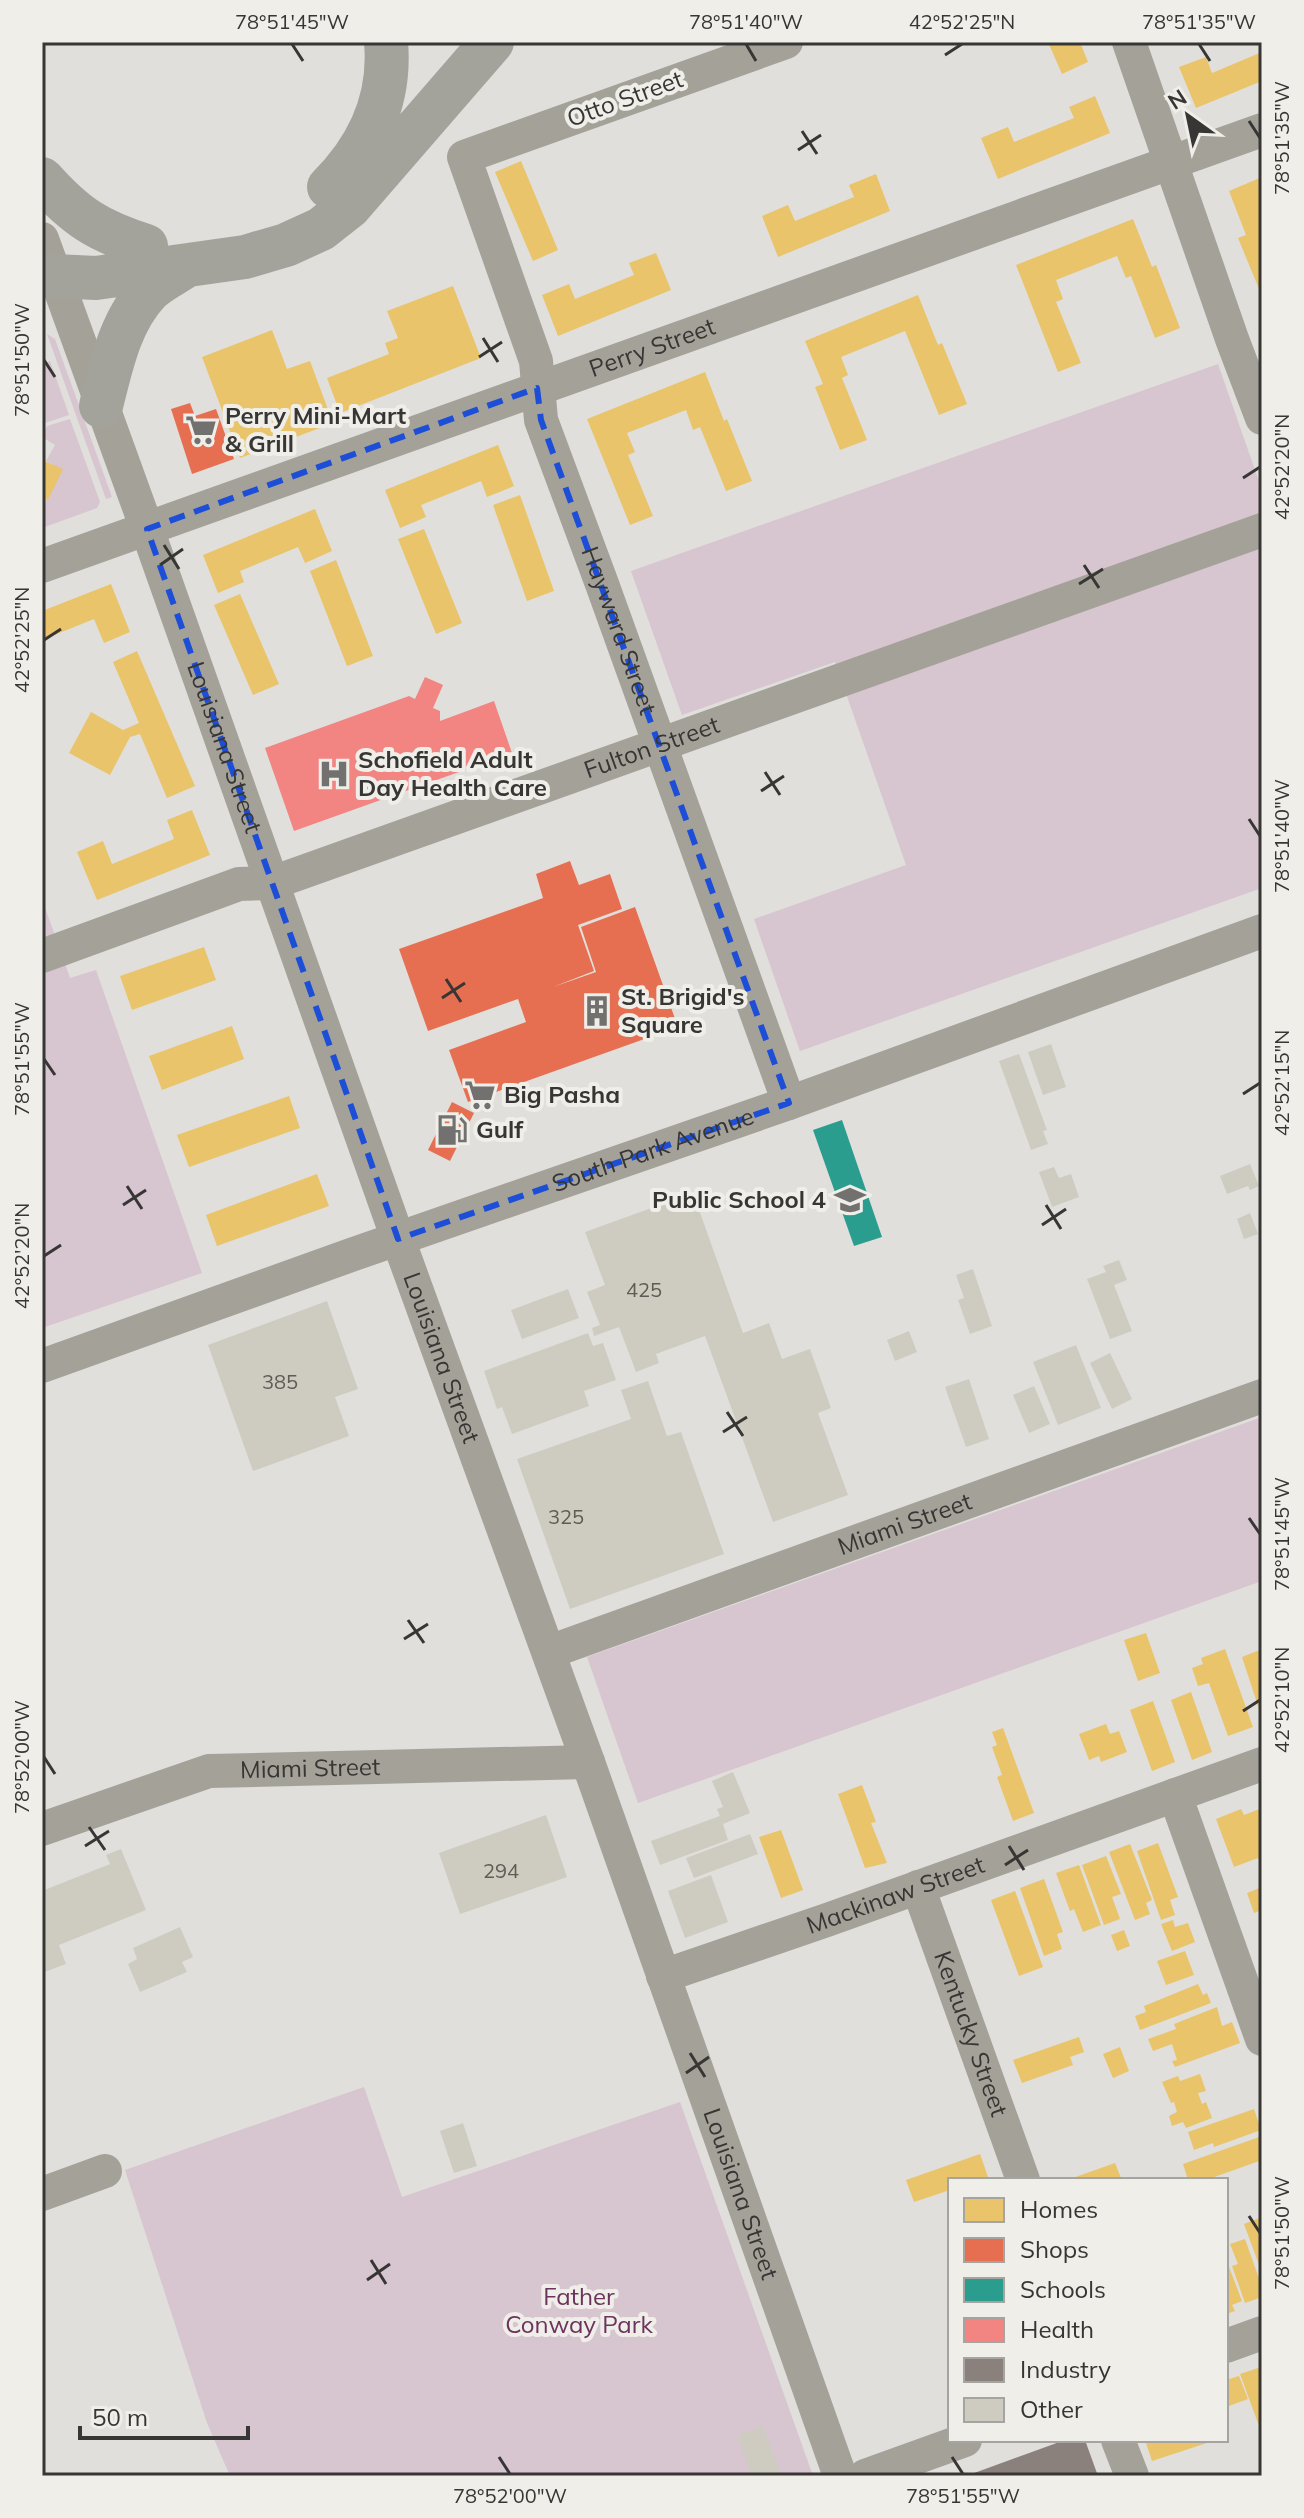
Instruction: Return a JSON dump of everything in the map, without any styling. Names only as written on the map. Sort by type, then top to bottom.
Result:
[{"type":"highway","points":[[46,265],[253,228],[285,216],[322,194],[349,167],[379,113],[387,81],[386,42]]},
{"type":"highway","points":[[46,265],[96,278],[245,257],[286,245],[321,229],[349,207],[492,42]]},
{"type":"highway","points":[[42,179],[86,221],[112,236],[146,246]]},
{"type":"highway","points":[[101,406],[113,359],[136,308],[150,290],[187,265]]},
{"type":"street","name":"Otto Street","points":[[464,157],[786,42]]},
{"type":"street","points":[[1129,42],[1262,418]]},
{"type":"street","name":"Perry Street","points":[[42,566],[1262,130]]},
{"type":"street","name":"Hayward Street","points":[[464,157],[536,361],[541,420],[789,1103]]},
{"type":"street","name":"Louisiana Street","points":[[46,265],[147,529],[840,2476]]},
{"type":"street","name":"Fulton Street","points":[[42,956],[239,884],[272,883],[1262,530]]},
{"type":"street","name":"South Park Avenue","points":[[42,1366],[789,1103],[1262,931]]},
{"type":"street","name":"Miami Street","points":[[549,1652],[1262,1396]]},
{"type":"street","name":"Miami Street","points":[[42,1829],[209,1771],[588,1762]]},
{"type":"street","name":"Mackinaw Street","points":[[663,1976],[1262,1764]]},
{"type":"street","points":[[1175,1795],[1262,2039]]},
{"type":"street","name":"Kentucky Street","points":[[918,1887],[1022,2178]]},
{"type":"street","points":[[42,2194],[105,2171]]},
{"type":"street","points":[[1228,2345],[1262,2333]]},
{"type":"street","points":[[865,2476],[959,2442]]},
{"type":"street","points":[[1119,2442],[1132,2476]]},
{"type":"highlighted area","points":[[537,388],[541,420],[789,1103],[398,1239],[147,529]]},
{"type":"green space","points":[[47,334],[55,339],[112,497],[106,499]]},
{"type":"green space","points":[[50,361],[69,415],[42,424],[42,364]]},
{"type":"green space","points":[[1218,364],[1262,490],[1262,888],[800,1051],[754,919],[906,865],[835,662],[682,715],[631,571]]},
{"type":"green space","points":[[70,419],[100,502],[97,508],[42,528],[42,497],[47,500],[62,470],[46,461],[55,445],[42,437],[47,426]]},
{"type":"green space","points":[[42,899],[70,978],[96,970],[202,1273],[42,1328]]},
{"type":"green space","points":[[1262,1417],[1262,1581],[638,1803],[587,1657]]},
{"type":"green space","name":"Father Conway Park","points":[[364,2087],[402,2197],[680,2102],[813,2476],[230,2476],[207,2423],[125,2170]]},
{"type":"building: Homes","points":[[1048,42],[1080,42],[1088,62],[1062,74]]},
{"type":"building: Homes","points":[[1262,52],[1262,81],[1196,108],[1179,67],[1206,57],[1212,73]]},
{"type":"building: Homes","points":[[1095,96],[1110,133],[998,179],[981,138],[1008,127],[1014,142],[1074,118],[1069,107]]},
{"type":"building: Homes","points":[[521,161],[558,250],[533,261],[495,172]]},
{"type":"building: Homes","points":[[876,174],[890,211],[778,257],[762,216],[788,205],[795,221],[854,197],[849,185]]},
{"type":"building: Homes","points":[[1262,177],[1262,207],[1259,208],[1262,215],[1262,296],[1238,238],[1246,235],[1229,191]]},
{"type":"building: Homes","points":[[1133,219],[1152,267],[1156,265],[1180,328],[1155,338],[1131,276],[1126,278],[1117,256],[1056,280],[1063,299],[1056,302],[1081,363],[1058,372],[1016,265]]},
{"type":"building: Homes","points":[[656,253],[671,290],[558,336],[542,295],[569,284],[575,299],[634,275],[629,263]]},
{"type":"building: Homes","points":[[453,286],[481,358],[340,413],[327,378],[389,354],[385,343],[398,338],[387,311]]},
{"type":"building: Homes","points":[[918,295],[967,404],[939,415],[905,331],[841,357],[848,375],[842,378],[867,440],[840,450],[815,387],[823,384],[805,341]]},
{"type":"building: Homes","points":[[272,330],[287,369],[310,361],[333,423],[240,458],[202,357]]},
{"type":"building: Homes","points":[[705,372],[752,481],[726,491],[700,427],[693,430],[686,410],[627,433],[635,452],[628,455],[653,516],[630,525],[587,419]]},
{"type":"building: Homes","points":[[498,445],[514,486],[487,497],[481,481],[421,505],[426,517],[400,528],[385,490]]},
{"type":"building: Homes","points":[[42,460],[63,469],[48,500],[42,497]]},
{"type":"building: Homes","points":[[520,495],[554,591],[527,601],[493,505]]},
{"type":"building: Homes","points":[[315,509],[332,551],[305,563],[298,547],[240,571],[244,582],[218,593],[203,555]]},
{"type":"building: Homes","points":[[424,529],[462,623],[436,634],[398,539]]},
{"type":"building: Homes","points":[[336,560],[373,656],[347,666],[310,571]]},
{"type":"building: Homes","points":[[111,584],[130,632],[104,643],[94,619],[42,640],[42,611]]},
{"type":"building: Homes","points":[[240,594],[279,684],[253,695],[214,605]]},
{"type":"building: Homes","points":[[137,651],[195,786],[167,798],[140,734],[130,737],[110,775],[69,753],[91,712],[123,730],[139,723],[113,662]]},
{"type":"building: Homes","points":[[192,810],[210,855],[97,900],[77,852],[103,841],[112,864],[174,839],[167,820]]},
{"type":"building: Homes","points":[[204,947],[216,980],[132,1010],[120,976]]},
{"type":"building: Homes","points":[[232,1026],[244,1059],[162,1090],[149,1056]]},
{"type":"building: Homes","points":[[289,1096],[300,1128],[189,1167],[177,1135]]},
{"type":"building: Homes","points":[[317,1174],[329,1206],[217,1246],[206,1215]]},
{"type":"building: Homes","points":[[1146,1633],[1160,1673],[1138,1681],[1124,1640]]},
{"type":"building: Homes","points":[[1225,1649],[1253,1727],[1228,1736],[1209,1683],[1198,1686],[1192,1668],[1203,1664],[1201,1658]]},
{"type":"building: Homes","points":[[1262,1649],[1262,1708],[1259,1709],[1242,1657]]},
{"type":"building: Homes","points":[[1191,1692],[1212,1752],[1192,1760],[1171,1700]]},
{"type":"building: Homes","points":[[1153,1701],[1175,1762],[1152,1771],[1130,1710]]},
{"type":"building: Homes","points":[[1106,1724],[1110,1734],[1119,1731],[1127,1752],[1101,1762],[1099,1756],[1089,1760],[1079,1734]]},
{"type":"building: Homes","points":[[1003,1728],[1034,1813],[1013,1821],[997,1777],[1002,1775],[992,1747],[997,1745],[992,1732]]},
{"type":"building: Homes","points":[[862,1785],[876,1822],[871,1823],[887,1863],[865,1868],[838,1794]]},
{"type":"building: Homes","points":[[1262,1808],[1262,1867],[1258,1858],[1234,1867],[1216,1819],[1241,1809],[1244,1815]]},
{"type":"building: Homes","points":[[781,1830],[803,1890],[781,1898],[759,1837]]},
{"type":"building: Homes","points":[[1158,1843],[1178,1897],[1170,1900],[1175,1915],[1161,1920],[1137,1851]]},
{"type":"building: Homes","points":[[1130,1844],[1152,1900],[1146,1903],[1150,1914],[1135,1920],[1109,1852]]},
{"type":"building: Homes","points":[[1106,1856],[1121,1894],[1112,1897],[1120,1919],[1104,1925],[1082,1865]]},
{"type":"building: Homes","points":[[1079,1865],[1101,1925],[1083,1932],[1074,1909],[1070,1911],[1056,1873]]},
{"type":"building: Homes","points":[[1044,1879],[1063,1932],[1057,1934],[1062,1949],[1044,1956],[1020,1888]]},
{"type":"building: Homes","points":[[1262,1887],[1262,1910],[1254,1913],[1247,1893]]},
{"type":"building: Homes","points":[[1015,1891],[1043,1967],[1019,1976],[991,1900]]},
{"type":"building: Homes","points":[[1173,1920],[1175,1927],[1188,1923],[1195,1942],[1172,1951],[1161,1924]]},
{"type":"building: Homes","points":[[1124,1930],[1130,1946],[1117,1951],[1111,1935]]},
{"type":"building: Homes","points":[[1185,1951],[1194,1975],[1166,1985],[1157,1961]]},
{"type":"building: Homes","points":[[1198,1984],[1211,2003],[1140,2030],[1135,2016],[1146,2012],[1144,2006]]},
{"type":"building: Homes","points":[[1217,2007],[1222,2026],[1232,2022],[1240,2043],[1175,2067],[1172,2061],[1177,2060],[1172,2044],[1153,2051],[1148,2039],[1176,2029],[1174,2024]]},
{"type":"building: Homes","points":[[1079,2037],[1084,2052],[1070,2057],[1073,2065],[1022,2083],[1013,2060]]},
{"type":"building: Homes","points":[[1120,2047],[1129,2071],[1113,2078],[1103,2054]]},
{"type":"building: Homes","points":[[1200,2074],[1206,2091],[1198,2093],[1202,2104],[1206,2102],[1212,2118],[1186,2128],[1183,2122],[1172,2126],[1169,2116],[1177,2112],[1162,2082],[1178,2076],[1180,2081]]},
{"type":"building: Homes","points":[[1254,2109],[1261,2130],[1214,2147],[1213,2143],[1194,2150],[1188,2132]]},
{"type":"building: Homes","points":[[1262,2136],[1262,2160],[1212,2178],[1187,2178],[1183,2164]]},
{"type":"building: Homes","points":[[980,2154],[988,2177],[948,2178],[948,2191],[914,2202],[906,2180]]},
{"type":"building: Homes","points":[[1115,2163],[1121,2178],[1073,2178]]},
{"type":"building: Homes","points":[[1262,2217],[1262,2273],[1244,2224]]},
{"type":"building: Homes","points":[[1245,2239],[1262,2287],[1262,2297],[1245,2303],[1232,2266],[1238,2264],[1230,2244]]},
{"type":"building: Homes","points":[[1228,2264],[1242,2301],[1232,2305],[1235,2311],[1228,2313]]},
{"type":"building: Homes","points":[[1262,2369],[1262,2434],[1240,2374]]},
{"type":"building: Homes","points":[[1239,2376],[1248,2399],[1229,2406],[1228,2379]]},
{"type":"building: Homes","points":[[1146,2442],[1210,2442],[1152,2461]]},
{"type":"building: Shops","name":"Perry Mini-Mart & Grill","points":[[190,403],[195,416],[216,409],[234,459],[192,474],[171,409]]},
{"type":"building: Shops","points":[[570,861],[579,885],[610,874],[622,909],[578,925],[594,971],[553,987],[596,972],[581,927],[635,907],[678,1027],[468,1102],[449,1050],[526,1022],[518,999],[428,1031],[399,949],[543,898],[536,874]]},
{"type":"building: Shops","points":[[452,1102],[474,1113],[450,1161],[428,1150]]},
{"type":"building: Schools","points":[[842,1120],[882,1237],[854,1246],[813,1130]]},
{"type":"building: Health","points":[[425,677],[443,685],[433,708],[440,711],[440,721],[494,701],[512,753],[294,831],[265,748],[409,696],[415,699]]},
{"type":"building: Industry","points":[[1060,2442],[1086,2442],[1098,2476],[966,2476]]},
{"type":"building: Other","points":[[1051,1044],[1066,1087],[1043,1095],[1028,1052]]},
{"type":"building: Other","points":[[1019,1054],[1047,1130],[1043,1131],[1048,1144],[1031,1150],[999,1061]]},
{"type":"building: Other","points":[[1250,1164],[1259,1186],[1250,1190],[1248,1186],[1227,1194],[1220,1176]]},
{"type":"building: Other","points":[[1054,1167],[1059,1178],[1071,1174],[1079,1197],[1052,1207],[1039,1172]]},
{"type":"building: Other","points":[[693,1193],[743,1333],[769,1323],[782,1359],[810,1349],[831,1408],[818,1413],[848,1495],[773,1522],[705,1336],[656,1354],[659,1363],[636,1372],[619,1327],[594,1336],[592,1328],[600,1325],[587,1292],[605,1285],[585,1232]]},
{"type":"building: Other","points":[[1250,1213],[1258,1234],[1244,1239],[1237,1219]]},
{"type":"building: Other","points":[[1119,1260],[1127,1280],[1114,1285],[1132,1331],[1110,1339],[1087,1279],[1106,1272],[1103,1266]]},
{"type":"building: Other","points":[[973,1269],[992,1326],[970,1334],[958,1300],[964,1298],[956,1275]]},
{"type":"building: Other","points":[[568,1289],[579,1318],[522,1339],[511,1310]]},
{"type":"building: Other","points":[[327,1301],[358,1389],[335,1397],[349,1436],[253,1471],[208,1345]]},
{"type":"building: Other","points":[[909,1331],[917,1352],[895,1361],[887,1340]]},
{"type":"building: Other","points":[[588,1333],[593,1346],[603,1343],[616,1380],[584,1391],[589,1406],[512,1434],[502,1407],[497,1409],[484,1371]]},
{"type":"building: Other","points":[[1076,1345],[1101,1408],[1058,1425],[1033,1362]]},
{"type":"building: Other","points":[[1110,1353],[1132,1399],[1112,1409],[1090,1363]]},
{"type":"building: Other","points":[[969,1379],[989,1439],[966,1447],[945,1387]]},
{"type":"building: Other","points":[[648,1381],[667,1436],[681,1432],[724,1554],[570,1609],[517,1459],[631,1419],[621,1390]]},
{"type":"building: Other","points":[[1034,1386],[1050,1424],[1029,1433],[1013,1395]]},
{"type":"building: Other","points":[[733,1772],[750,1813],[723,1824],[728,1840],[660,1865],[651,1841],[720,1816],[717,1809],[723,1807],[712,1781]]},
{"type":"building: Other","points":[[546,1815],[567,1877],[460,1914],[439,1853]]},
{"type":"building: Other","points":[[750,1834],[758,1854],[694,1878],[686,1858]]},
{"type":"building: Other","points":[[121,1849],[146,1910],[59,1945],[66,1964],[42,1973],[42,1891],[110,1864],[106,1855]]},
{"type":"building: Other","points":[[711,1875],[728,1922],[685,1938],[668,1891]]},
{"type":"building: Other","points":[[180,1927],[193,1957],[182,1962],[187,1972],[140,1992],[128,1964],[137,1959],[133,1948]]},
{"type":"building: Other","points":[[463,2123],[477,2166],[454,2173],[440,2131]]},
{"type":"building: Other","points":[[763,2426],[781,2476],[752,2476],[737,2435]]},
{"type":"place","name":"Perry Mini-Mart & Grill","points":[[201,430]]},
{"type":"place","name":"Schofield Adult Day Health Care","points":[[334,774]]},
{"type":"place","name":"St. Brigid's Square","points":[[597,1011]]},
{"type":"place","name":"Big Pasha","points":[[480,1095]]},
{"type":"place","name":"Gulf","points":[[452,1130]]},
{"type":"place","name":"Public School 4","points":[[850,1200]]}]
